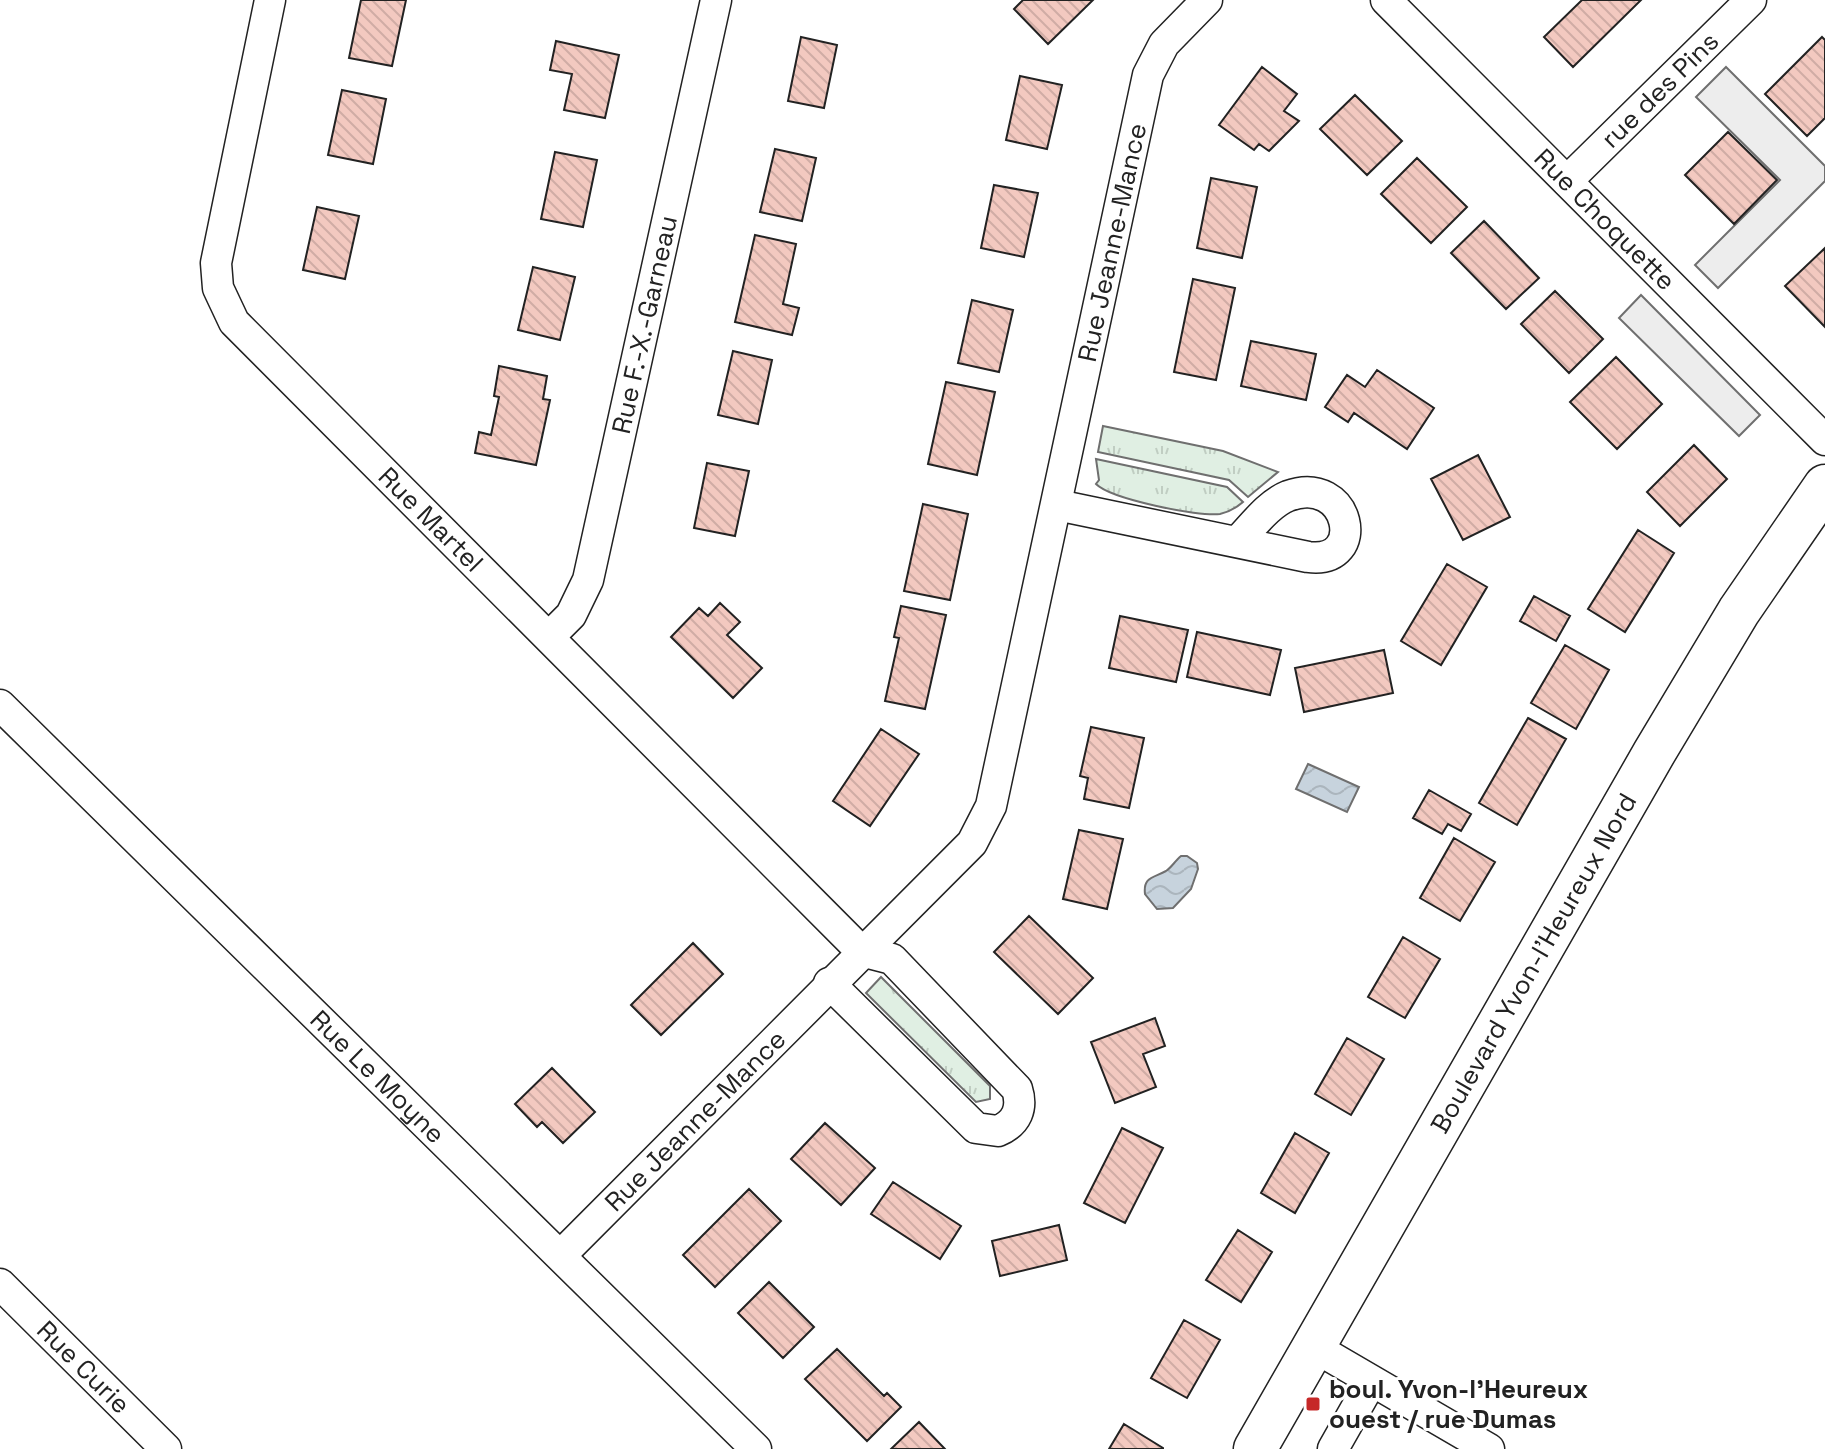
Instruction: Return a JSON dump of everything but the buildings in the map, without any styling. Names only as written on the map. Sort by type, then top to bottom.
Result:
[{"type":"street","name":"Rue Martel","points":[[270,0],[218,251],[216,276],[222,299],[234,322],[861,951]]},
{"type":"street","name":"Rue F.-X.-Garneau","points":[[550,636],[571,615],[588,580],[716,0]]},
{"type":"street","name":"Rue Jeanne-Mance","points":[[561,1255],[972,843],[987,819],[1148,75],[1164,44],[1207,0]]},
{"type":"street","name":"Rue Choquette","points":[[1386,0],[1825,440]]},
{"type":"street","name":"rue des Pins","points":[[1567,181],[1751,0]]},
{"type":"street","name":"Boulevard Yvon-l'Heureux Nord","points":[[1255,1449],[1654,753],[1739,611],[1825,486]]},
{"type":"street","points":[[1057,505],[1237,542]]},
{"type":"street","name":"Rue Le Moyne","points":[[0,705],[756,1449]]},
{"type":"street","points":[[829,983],[976,1128],[998,1131],[1011,1123],[1020,1103],[1012,1083],[892,959],[861,951]]},
{"type":"street","name":"Rue Curie","points":[[0,1284],[166,1449]]},
{"type":"street","points":[[1314,1347],[1489,1449]]},
{"type":"street","points":[[1333,1449],[1371,1382]]},
{"type":"green space","points":[[1103,426],[1223,451],[1278,472],[1248,497],[1229,480],[1098,452]]},
{"type":"green space","points":[[1096,459],[1227,487],[1243,502],[1226,512],[1209,514],[1136,501],[1096,484],[1099,480]]},
{"type":"green space","points":[[881,977],[990,1086],[990,1099],[976,1102],[866,993]]},
{"type":"shaded area","points":[[1726,67],[1825,166],[1825,181],[1718,288],[1695,265],[1780,180],[1696,97]]},
{"type":"shaded area","points":[[1641,295],[1760,415],[1739,436],[1619,318]]},
{"type":"water","points":[[1308,764],[1359,787],[1347,812],[1296,789]]},
{"type":"water","points":[[1181,856],[1187,856],[1197,863],[1191,889],[1173,908],[1157,909],[1145,894],[1146,884],[1168,870]]},
{"type":"place","name":"boul. Yvon-l'Heureux ouest / rue Dumas","points":[[1313,1404]]}]
